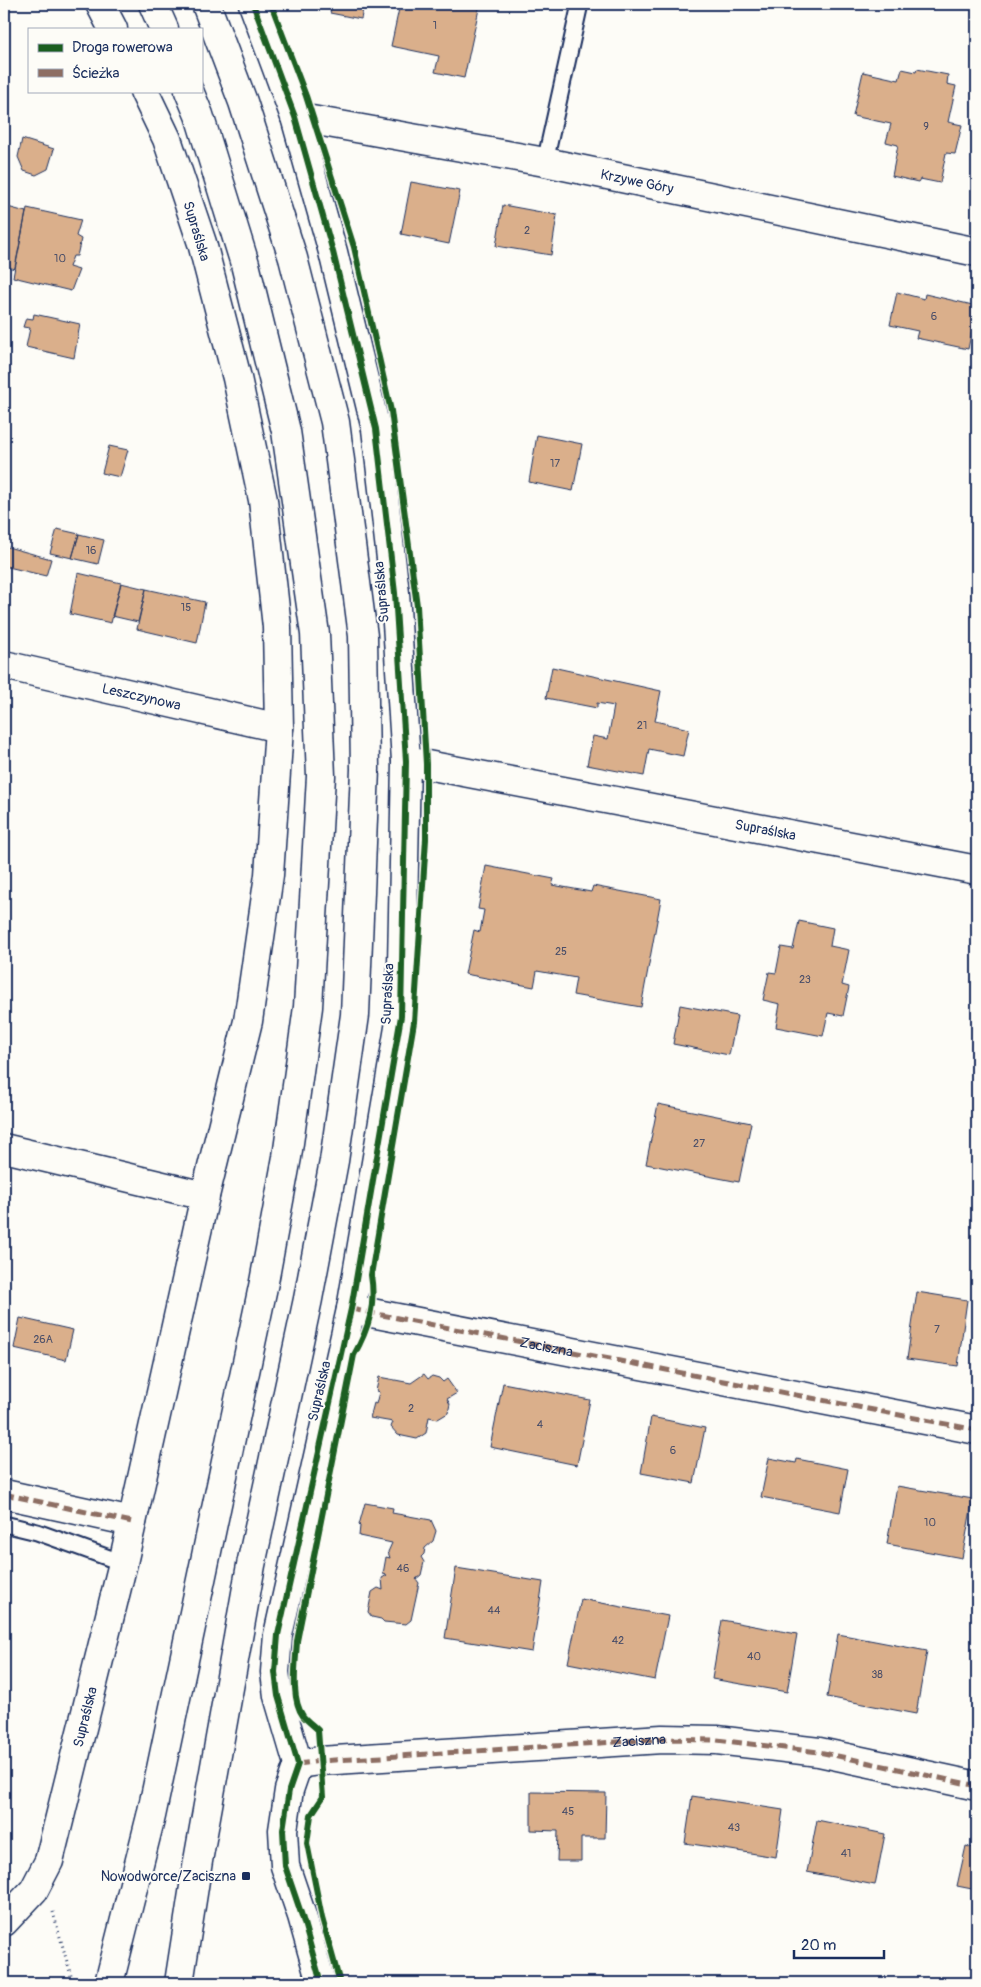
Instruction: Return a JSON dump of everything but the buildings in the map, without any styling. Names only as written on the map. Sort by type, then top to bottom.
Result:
[{"type":"street","points":[[100,4],[112,28]]},
{"type":"street","points":[[154,4],[164,28]]},
{"type":"street","points":[[180,1983],[198,1861],[251,1565],[308,1300],[334,1161],[355,1015],[365,769],[362,636],[335,422],[293,258],[244,102],[206,4]]},
{"type":"street","name":"Supraślska","points":[[253,4],[295,117],[333,252],[376,429],[395,593],[406,761],[400,1016],[351,1309],[278,1635],[275,1672],[278,1696],[298,1764]]},
{"type":"street","name":"Supraślska","points":[[4,1922],[34,1890],[49,1861],[123,1563],[205,1196],[248,1021],[269,875],[279,728],[277,627],[263,500],[243,406],[202,243],[167,139],[144,92]]},
{"type":"street","points":[[109,1983],[151,1816],[264,1282],[287,1157],[308,1007],[321,776],[315,634],[286,431],[245,264],[199,115],[189,92]]},
{"type":"street","name":"Krzywe Góry","points":[[295,117],[545,162],[977,252]]},
{"type":"street","name":"Leszczynowa","points":[[4,664],[279,728]]},
{"type":"street","name":"Supraślska","points":[[406,761],[977,870]]},
{"type":"street","points":[[4,1148],[205,1196]]},
{"type":"street","name":"Zaciszna","points":[[351,1309],[977,1430]]},
{"type":"street","points":[[4,1494],[132,1522]]},
{"type":"street","name":"Zaciszna","points":[[298,1764],[662,1738],[717,1740],[819,1752],[977,1786]]},
{"type":"street","points":[[298,1764],[289,1790],[283,1830],[285,1866],[302,1916],[320,1983]]},
{"type":"lane","points":[[545,162],[580,4]]},
{"type":"lane","points":[[4,1524],[37,1532],[123,1563]]},
{"type":"path","points":[[34,1890],[50,1901],[73,1983]]},
{"type":"marked path","points":[[351,1309],[977,1430]]},
{"type":"marked path","points":[[4,1494],[132,1522]]},
{"type":"marked path","points":[[298,1764],[662,1739],[717,1740],[819,1752],[977,1786]]},
{"type":"cycle path","points":[[253,4],[295,117],[333,252],[376,429],[395,593],[406,761],[401,1016],[351,1309],[278,1635],[275,1672],[278,1696],[298,1764],[289,1790],[283,1830],[285,1866],[302,1916],[321,1983]]},
{"type":"cycle path","points":[[271,4],[306,96],[354,247],[391,411],[417,606],[426,764],[426,839],[414,1022],[371,1275],[372,1306],[364,1335],[354,1355],[297,1641],[296,1700],[303,1716],[318,1730],[323,1797],[311,1815],[307,1843],[322,1918],[340,1983]]},
{"type":"place","name":"Nowodworce/Zaciszna","points":[[246,1876]]}]
